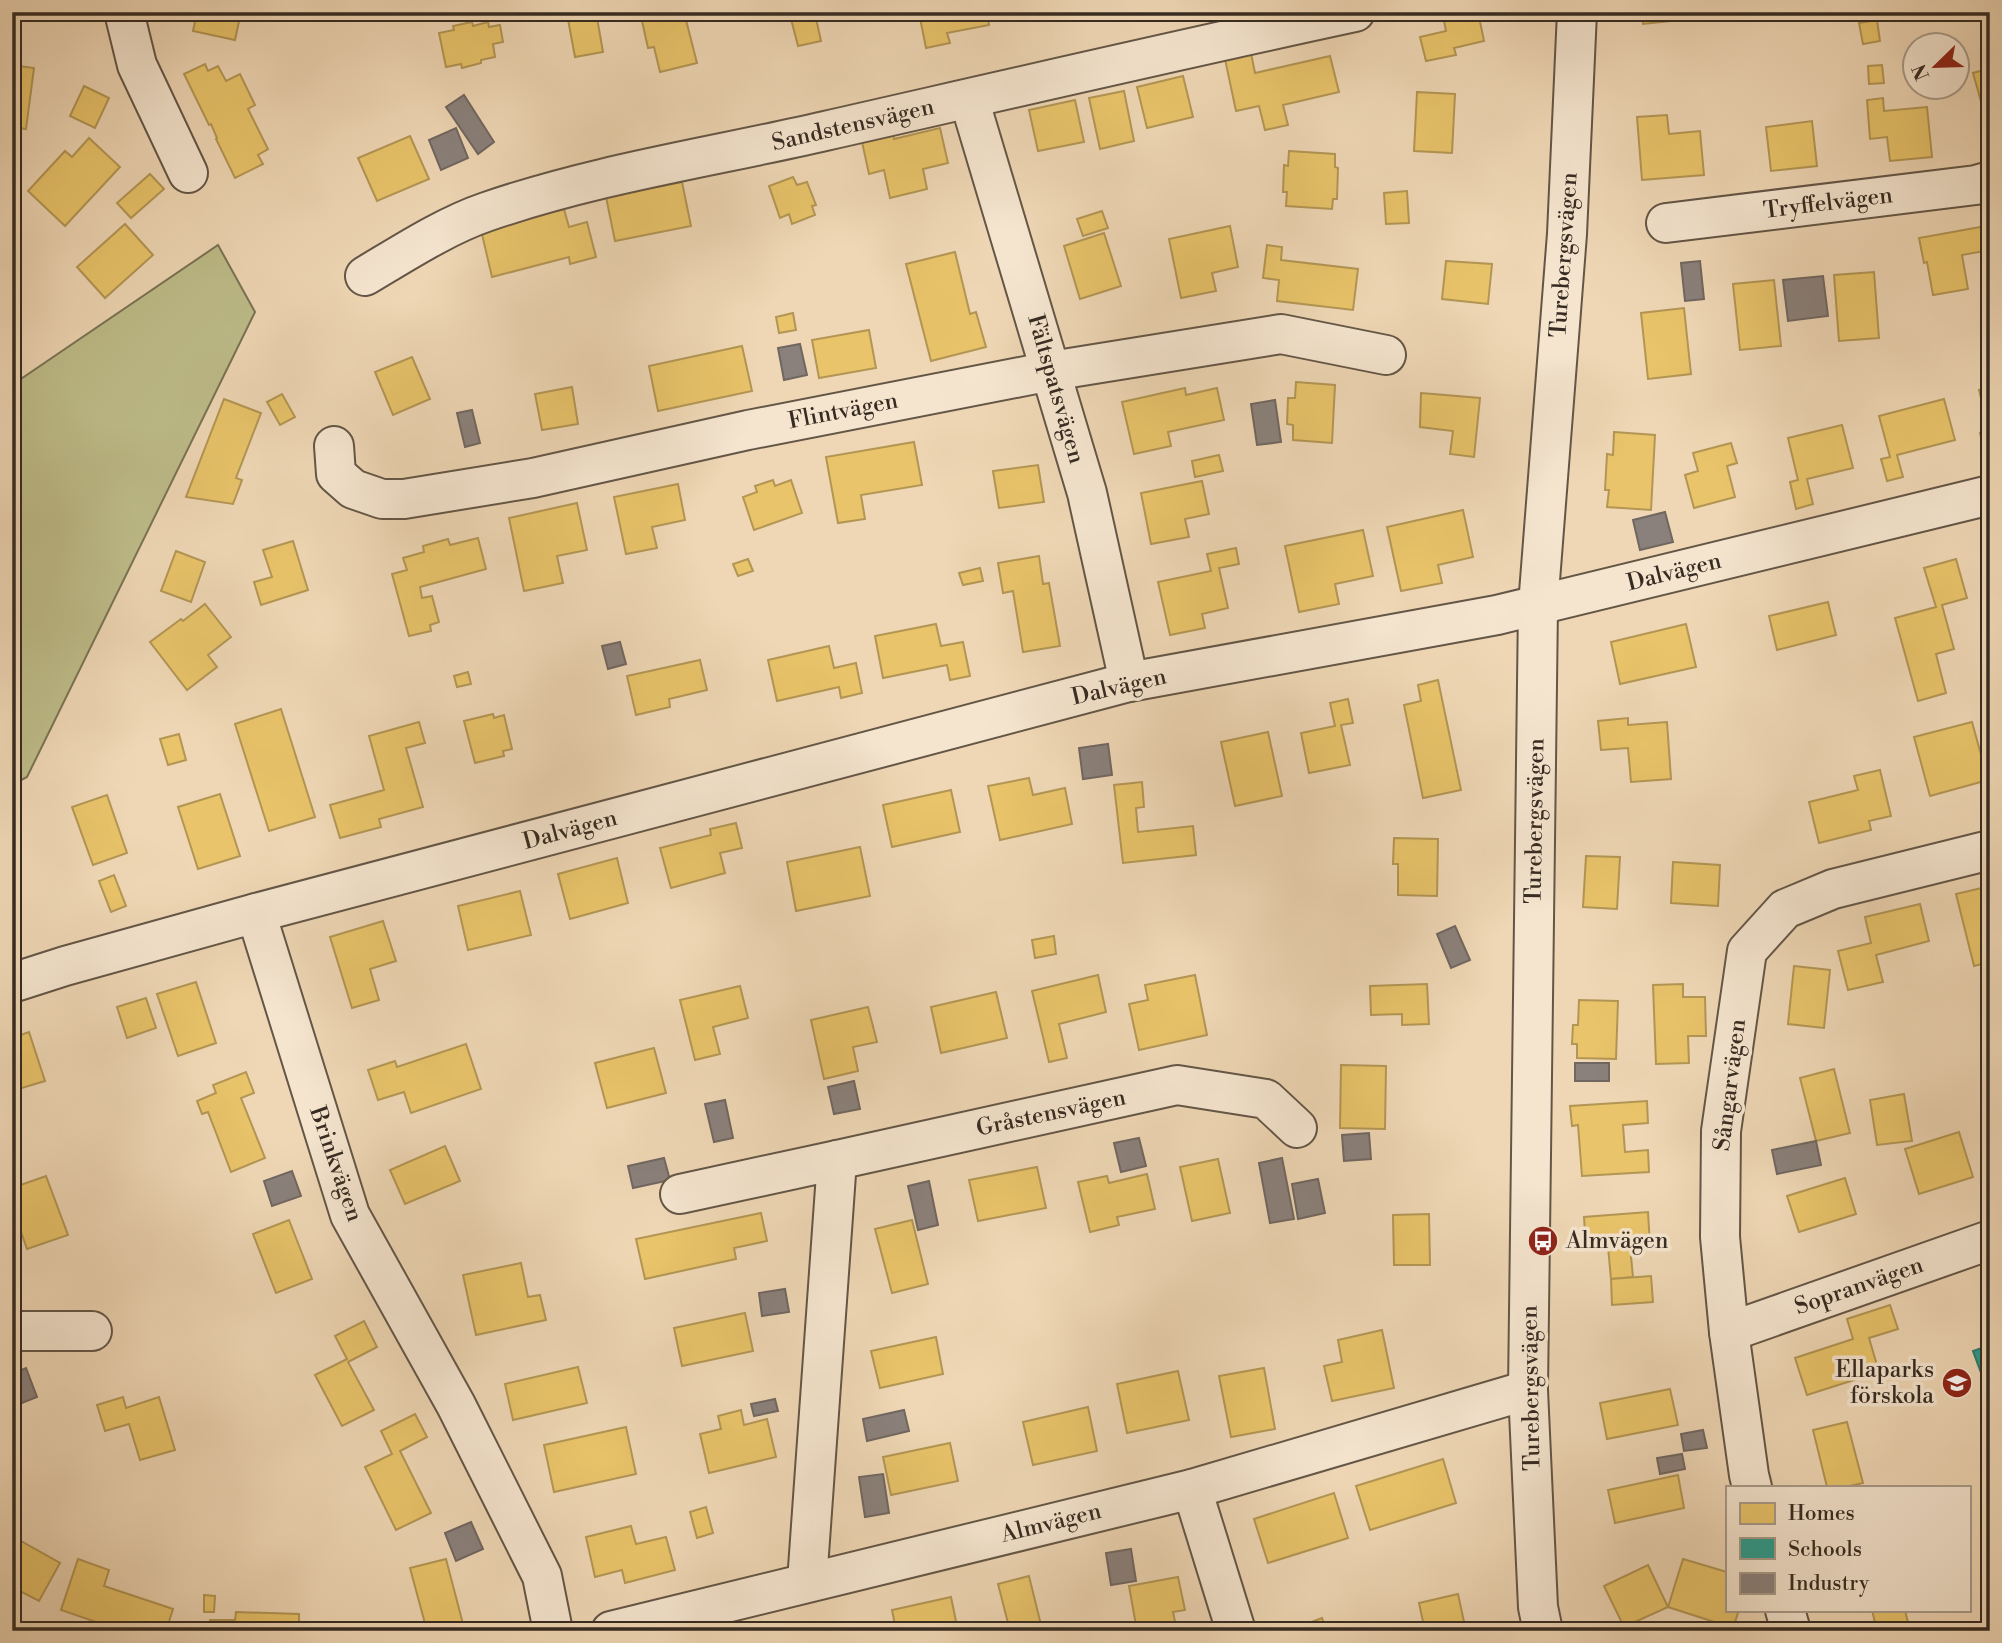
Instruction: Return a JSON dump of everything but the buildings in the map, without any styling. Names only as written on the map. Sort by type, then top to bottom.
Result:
[{"type":"street","points":[[124,12],[137,65],[188,173]]},
{"type":"street","name":"Sandstensvägen","points":[[365,276],[423,241],[484,212],[575,185],[1355,12]]},
{"type":"street","name":"Turebergsvägen","points":[[1543,1631],[1538,1607],[1528,1390],[1538,606],[1567,234],[1577,12]]},
{"type":"street","name":"Fältspatsvägen","points":[[969,99],[1087,494],[1129,682]]},
{"type":"street","name":"Tryffelvägen","points":[[1666,223],[1976,185],[1990,181]]},
{"type":"street","name":"Flintvägen","points":[[334,446],[336,474],[353,489],[382,499],[404,499],[533,478],[748,430],[1051,371],[1281,334],[1386,355]]},
{"type":"street","name":"Dalvägen","points":[[256,914],[1129,682],[1538,606],[1990,495]]},
{"type":"street","name":"Sångarvägen","points":[[1752,1486],[1729,1332],[1720,1237],[1721,1131],[1747,951],[1785,909],[1833,889],[1990,850]]},
{"type":"street","points":[[12,983],[256,914]]},
{"type":"street","name":"Brinkvägen","points":[[256,914],[350,1215],[456,1405],[542,1576],[553,1631]]},
{"type":"street","name":"Gråstensvägen","points":[[680,1194],[1177,1085],[1266,1099],[1297,1128]]},
{"type":"street","points":[[807,1582],[837,1160]]},
{"type":"street","name":"Sopranvägen","points":[[1729,1332],[1990,1240]]},
{"type":"street","points":[[12,1331],[92,1331]]},
{"type":"street","name":"Almvägen","points":[[611,1631],[1192,1489],[1528,1390]]},
{"type":"street","points":[[1192,1489],[1236,1631]]},
{"type":"street","points":[[1786,1612],[1791,1631]]},
{"type":"shaded area","points":[[218,245],[255,312],[27,777],[12,785],[12,385]]},
{"type":"place","name":"Almvägen","points":[[1543,1241]]},
{"type":"place","name":"Ellaparks förskola","points":[[1957,1383]]}]
